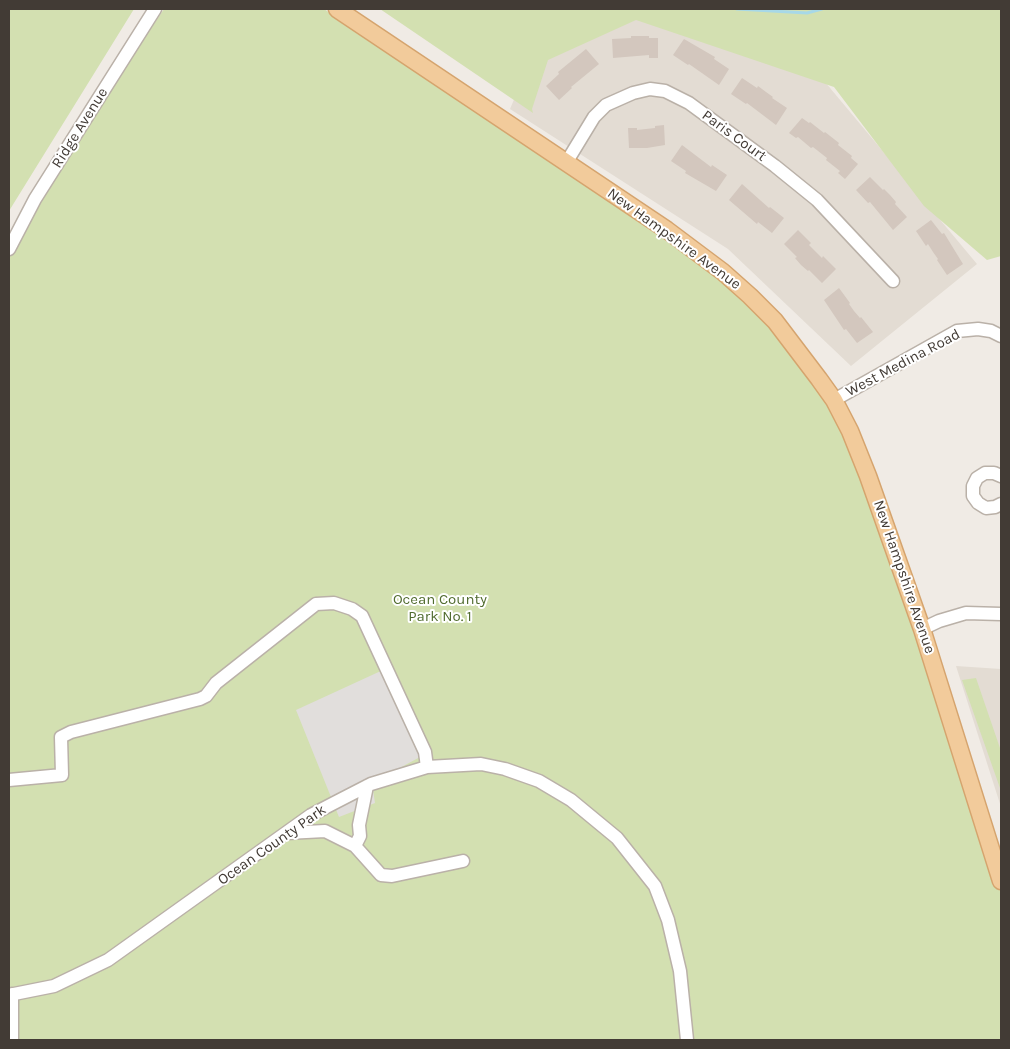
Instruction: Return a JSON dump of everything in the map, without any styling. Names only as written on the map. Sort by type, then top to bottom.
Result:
[{"type":"main road","name":"New Hampshire Avenue","points":[[337,9],[667,230],[723,272],[775,321],[834,400],[850,431],[868,476],[922,629],[1000,876]]},
{"type":"street","name":"Ridge Avenue","points":[[9,249],[35,199],[155,9]]},
{"type":"street","name":"Paris Court","points":[[566,163],[594,117],[606,105],[633,93],[650,89],[665,91],[689,103],[775,166],[817,200],[893,281]]},
{"type":"street","name":"West Medina Road","points":[[834,400],[957,331],[978,329],[991,331],[1001,336]]},
{"type":"street","points":[[1001,476],[994,473],[985,473],[977,478],[972,486],[973,496],[978,504],[986,508],[995,508],[1001,504]]},
{"type":"street","points":[[9,780],[62,775],[61,737],[71,732],[200,699],[206,696],[216,683],[316,604],[334,603],[352,609],[362,616],[425,752],[427,767]]},
{"type":"street","points":[[922,629],[966,613],[1001,614]]},
{"type":"street","name":"Ocean County Park","points":[[11,995],[54,986],[108,960],[311,815],[367,786],[427,767],[480,764],[505,769],[539,782],[571,800],[617,838],[655,886],[668,920],[680,971],[688,1040]]},
{"type":"street","points":[[355,846],[360,836],[359,825],[367,786]]},
{"type":"street","points":[[287,833],[325,831],[355,846],[381,874],[392,876],[463,860]]},
{"type":"street","points":[[11,995],[12,1040]]},
{"type":"shaded area","points":[[592,9],[800,52],[977,264],[851,366],[728,249],[510,109],[535,50]]},
{"type":"shaded area","points":[[956,666],[1001,669],[1001,807]]},
{"type":"shaded area","points":[[383,670],[420,757],[372,783],[375,803],[339,817],[296,710]]},
{"type":"green space","points":[[9,9],[134,9],[9,211]]},
{"type":"green space","name":"Ocean County Park No. 1","points":[[164,9],[324,9],[662,234],[718,277],[819,379],[834,400],[1001,881],[1001,1040],[9,1040],[9,249],[35,199]]},
{"type":"green space","points":[[380,9],[1001,9],[1001,256],[987,260],[924,206],[834,87],[636,20],[548,60],[532,109],[533,113]]},
{"type":"green space","points":[[976,678],[1001,751],[1001,791],[962,680]]},
{"type":"building","points":[[631,36],[658,38],[658,58],[649,58],[649,55],[613,58],[612,39],[631,38]]},
{"type":"building","points":[[684,39],[715,57],[714,59],[729,69],[719,85],[673,55]]},
{"type":"building","points":[[586,49],[599,64],[571,87],[559,100],[546,86],[559,74],[558,72]]},
{"type":"building","points":[[742,78],[757,88],[758,86],[787,108],[776,125],[747,103],[731,94]]},
{"type":"building","points":[[802,118],[839,143],[838,145],[852,156],[851,158],[858,164],[845,179],[838,173],[840,171],[826,160],[827,158],[798,137],[796,138],[789,133]]},
{"type":"building","points":[[664,125],[665,145],[629,148],[628,128],[637,128],[637,130]]},
{"type":"building","points":[[682,145],[711,167],[712,165],[727,175],[716,191],[685,173],[686,171],[671,161]]},
{"type":"building","points":[[870,177],[890,195],[896,202],[895,204],[907,217],[893,230],[870,202],[868,203],[856,190]]},
{"type":"building","points":[[742,184],[769,208],[784,218],[772,233],[758,222],[757,224],[729,200]]},
{"type":"building","points":[[931,220],[942,234],[944,233],[963,264],[947,275],[928,244],[926,246],[916,231]]},
{"type":"building","points":[[798,230],[811,243],[809,245],[836,269],[822,283],[801,265],[795,258],[797,257],[784,244]]},
{"type":"building","points":[[839,288],[854,311],[873,332],[857,343],[846,329],[844,330],[824,300]]},
{"type":"waterway","points":[[737,9],[807,13],[822,9]]}]
